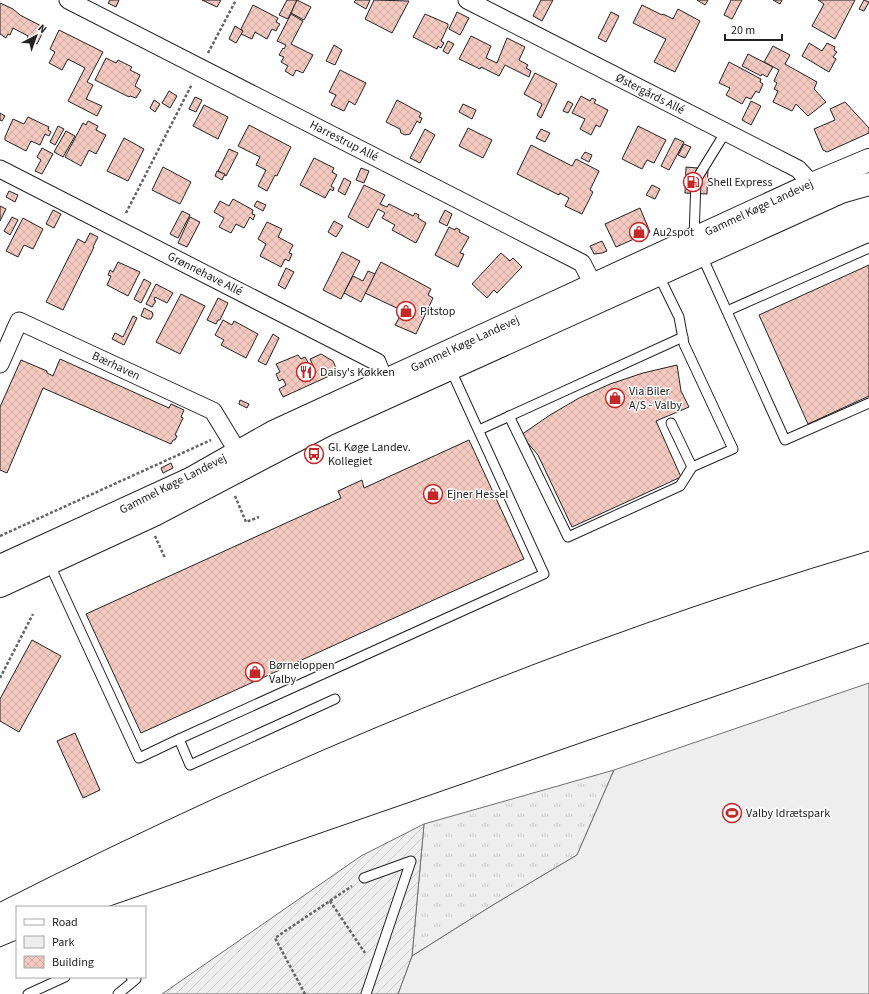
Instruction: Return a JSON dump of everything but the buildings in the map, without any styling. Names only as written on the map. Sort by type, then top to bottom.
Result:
[{"type":"main road","name":"Gammel Køge Landevej","points":[[0,586],[46,556],[190,479],[272,432],[388,388],[654,267],[817,192],[869,160]]},
{"type":"main road","name":"Gammel Køge Landevej","points":[[817,192],[841,192],[869,184]]},
{"type":"main road","name":"Gammel Køge Landevej","points":[[0,566],[46,556],[154,515],[326,425],[388,388]]},
{"type":"street","name":"Harrestrup Allé","points":[[68,0],[582,263],[597,292]]},
{"type":"street","name":"Østergårds Allé","points":[[467,0],[798,169],[817,192]]},
{"type":"street","name":"Grønnehave Allé","points":[[0,169],[377,362],[388,388]]},
{"type":"street","name":"Bærhaven","points":[[0,364],[19,320],[213,411],[238,452]]},
{"type":"lane","points":[[726,133],[696,180],[698,246],[785,440],[869,403]]},
{"type":"lane","points":[[727,311],[869,248]]},
{"type":"lane","points":[[509,416],[568,537],[680,486],[692,467],[733,449],[684,344],[679,317],[654,267]]},
{"type":"lane","points":[[478,430],[683,337]]},
{"type":"lane","points":[[46,556],[139,758],[544,574],[447,361]]},
{"type":"lane","points":[[671,423],[692,467]]},
{"type":"lane","points":[[179,739],[190,765],[335,699]]},
{"type":"lane","points":[[364,878],[411,861],[366,994]]},
{"type":"lane","points":[[28,994],[63,978]]},
{"type":"lane","points":[[118,994],[136,979],[134,978]]},
{"type":"path","points":[[117,230],[236,0]]},
{"type":"path","points":[[227,477],[246,522],[259,517]]},
{"type":"path","points":[[0,678],[33,614]]},
{"type":"path","points":[[305,994],[275,938],[364,878]]},
{"type":"path","points":[[330,901],[375,968]]},
{"type":"green space","name":"Valby Idrætspark","points":[[869,683],[869,994],[398,994],[412,956],[493,905],[577,855],[614,770]]},
{"type":"green space","points":[[614,770],[577,855],[493,905],[412,956],[424,824]]},
{"type":"green space","points":[[424,824],[412,956],[398,994],[162,994],[361,856]]},
{"type":"tram line","points":[[0,902],[105,850],[212,800],[319,752],[427,707],[646,623],[869,551]]},
{"type":"tram line","points":[[110,906],[869,643]]},
{"type":"tram line","points":[[0,947],[16,940]]},
{"type":"place","name":"Shell Express","points":[[693,182]]},
{"type":"place","name":"Au2spot","points":[[639,232]]},
{"type":"place","name":"Pitstop","points":[[406,311]]},
{"type":"place","name":"Daisy's Køkken","points":[[306,372]]},
{"type":"place","name":"Via Biler A/S - Valby","points":[[615,398]]},
{"type":"place","name":"Gl. Køge Landev. Kollegiet","points":[[314,454]]},
{"type":"place","name":"Ejner Hessel","points":[[433,494]]},
{"type":"place","name":"Børneloppen Valby","points":[[255,672]]},
{"type":"place","name":"Valby Idrætspark","points":[[732,813]]}]
